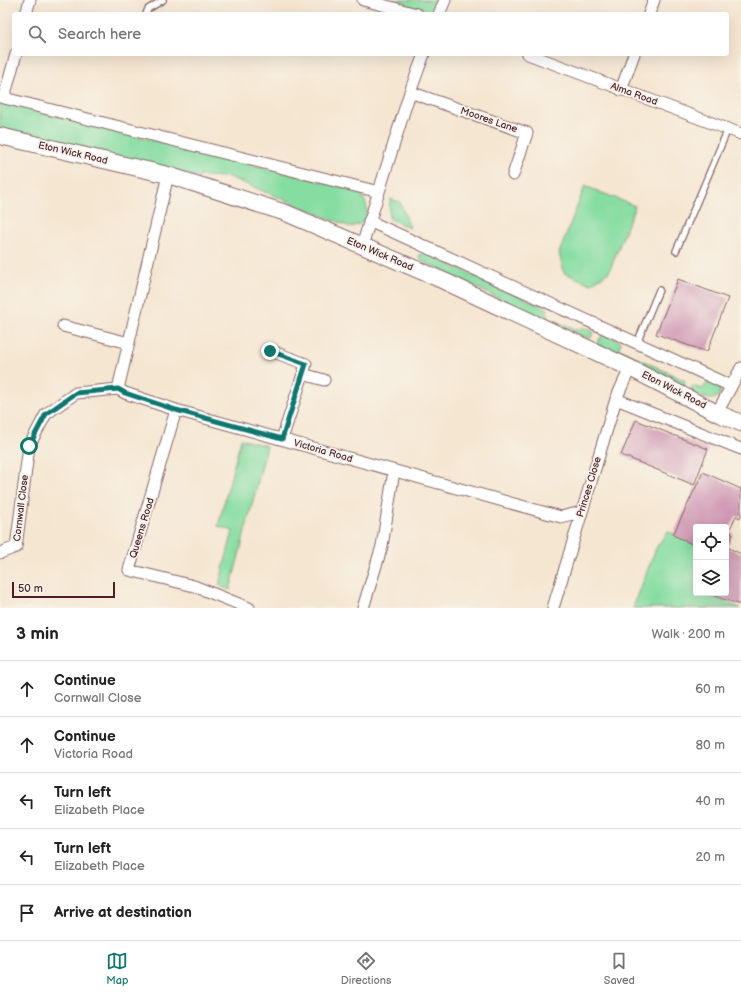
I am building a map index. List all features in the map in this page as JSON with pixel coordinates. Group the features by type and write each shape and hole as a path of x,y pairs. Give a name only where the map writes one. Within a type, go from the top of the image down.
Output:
{"main road":[{"name":"Eton Wick Road","path":"0,136 168,175 286,213 444,281 630,368 717,413 741,423"}],"street":[{"path":"27,12 30,0"},
{"path":"363,0 409,12"},
{"path":"440,12 444,0"},
{"path":"650,12 654,0"},
{"path":"15,56 2,98 379,192"},
{"path":"362,246 410,92 423,56"},
{"name":"Alma Road","path":"533,56 741,134"},
{"path":"621,90 633,56"},
{"name":"Moores Lane","path":"410,92 527,133 513,175"},
{"path":"118,389 168,175"},
{"path":"369,221 731,386"},
{"path":"63,326 129,343"},
{"path":"270,351 306,364 282,439"},
{"name":"Princes Close","path":"553,608 616,399 630,368"},
{"path":"717,413 741,368"},
{"path":"303,374 324,380"},
{"name":"Victoria Road","path":"118,389 125,393 176,410 561,517 581,512"},
{"name":"Cornwall Close","path":"0,554 16,547 29,446 46,414 76,393 118,389"},
{"path":"616,399 741,449"},
{"name":"Queens Road","path":"176,410 129,570 194,586 249,608"},
{"path":"363,608 382,546 394,471"}],"lane":[{"path":"147,12 148,9 164,0"},
{"path":"676,251 728,129"},
{"path":"637,343 659,290"}],"green space":[{"path":"380,0 441,0 435,9 428,12"},
{"path":"0,102 358,191 367,208 366,218 357,225 350,227 229,177 200,176 200,178 0,128"},
{"path":"585,186 635,206 609,272 591,284 564,273 559,253"},
{"path":"390,199 400,202 410,228 389,218"},
{"path":"427,254 548,309 547,318 581,331 583,327 594,332 590,339 524,311 420,260 419,255"},
{"path":"603,334 621,342 619,349 685,381 684,387 596,344"},
{"path":"710,380 720,385 720,395 717,398 710,399 691,392 692,386 702,389"},
{"path":"241,439 267,446 230,590 220,586 220,581 233,531 218,526"},
{"path":"668,531 693,544 693,596 711,596 740,608 633,608 656,548"}],"building":[{"path":"678,279 728,298 707,352 656,334"},
{"path":"636,420 708,449 694,485 621,455"},
{"path":"703,472 741,489 741,515 740,518 736,516 729,531 729,524 693,524 693,545 673,535"},
{"path":"729,531 733,534 729,543"},
{"path":"729,548 741,554 741,605 715,596 729,596"}],"route":[{"path":"29,446 46,414 76,393 118,389 125,393 176,410 282,439 306,364 270,351"}]}
